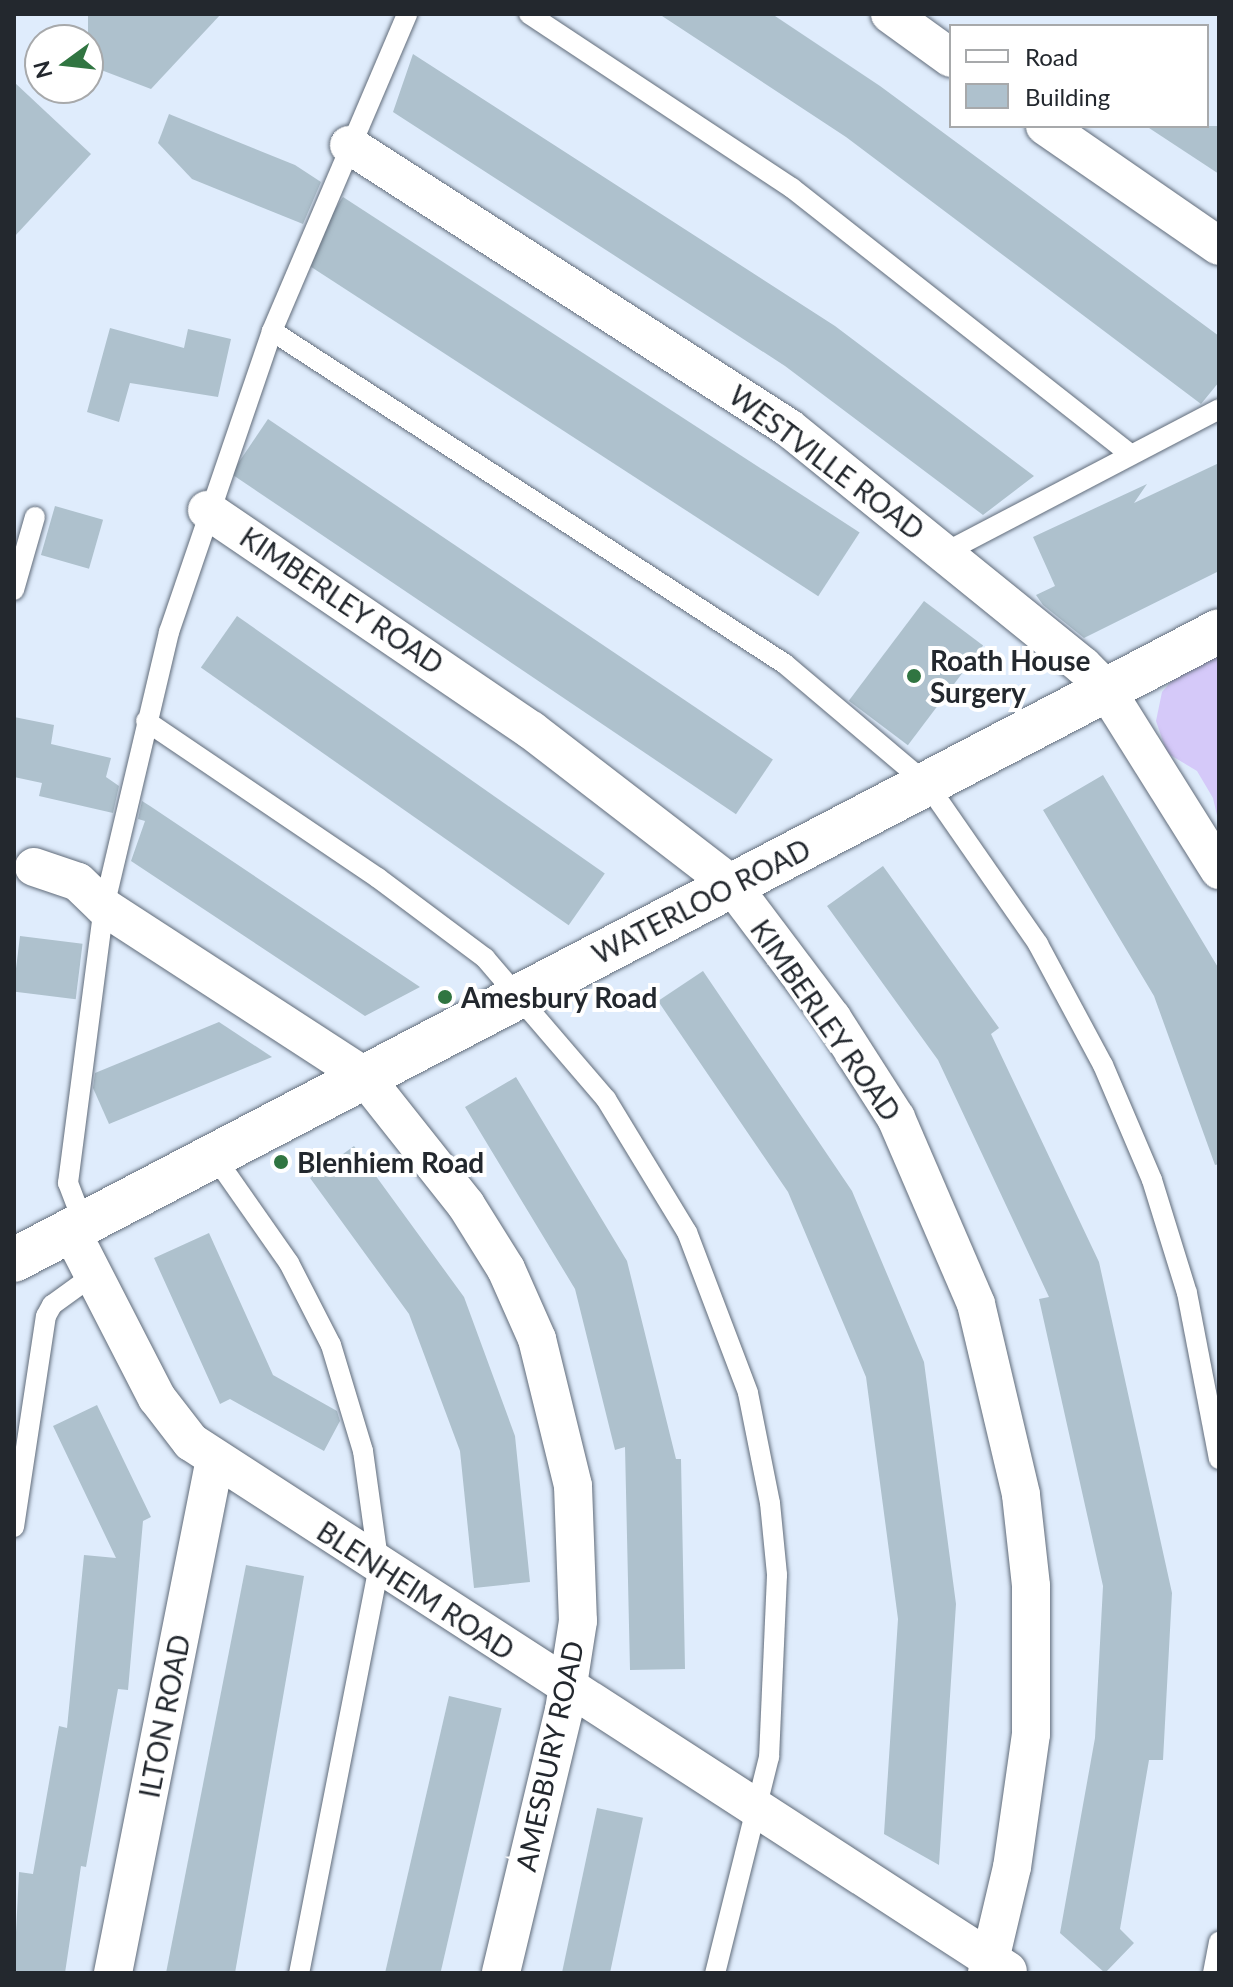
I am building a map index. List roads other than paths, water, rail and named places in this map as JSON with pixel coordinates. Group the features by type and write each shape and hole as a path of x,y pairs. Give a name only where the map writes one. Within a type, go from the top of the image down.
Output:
{"street":[{"path":"890,14 949,57"},
{"path":"1048,128 1219,246"},
{"name":"WESTVILLE ROAD","path":"349,145 711,375 842,468 946,552 1105,688 1219,870"},
{"name":"KIMBERLEY ROAD","path":"207,510 508,714 731,884 832,1018 896,1118 976,1304 997,1376 1021,1495 1033,1673 1024,1799 996,1969"},
{"name":"WATERLOO ROAD","path":"14,1260 212,1153 1219,631"},
{"name":"AMESBURY ROAD","path":"34,867 78,882 104,907 363,1075 466,1205 506,1269 537,1339 573,1486 579,1564 568,1688 501,1973"},
{"name":"BLENHEIM ROAD","path":"76,1226 92,1276 174,1424 215,1459 758,1810 996,1969"},
{"name":"ILTON ROAD","path":"113,1973 215,1459"}],"lane":[{"path":"76,1226 68,1183 104,907 146,721 207,510 272,331 407,14"},
{"path":"529,14 792,188 1130,454"},
{"path":"272,331 785,664 927,784 1038,944 1103,1065 1152,1180 1187,1293 1219,1459"},
{"path":"946,552 1219,409"},
{"path":"14,590 35,517"},
{"path":"146,721 378,878 485,958 582,1068 646,1159 687,1232 748,1393 770,1503 777,1575 769,1757 715,1973"},
{"path":"212,1153 289,1263 331,1345 363,1451 379,1566 299,1973"},
{"path":"14,1527 46,1316 52,1305 92,1276"},
{"path":"1213,1973 1219,1942"}],"place":[{"name":"Roath House Surgery","path":"914,676"},
{"name":"Amesbury Road","path":"445,997"},
{"name":"Blenhiem Road","path":"281,1162"}]}
